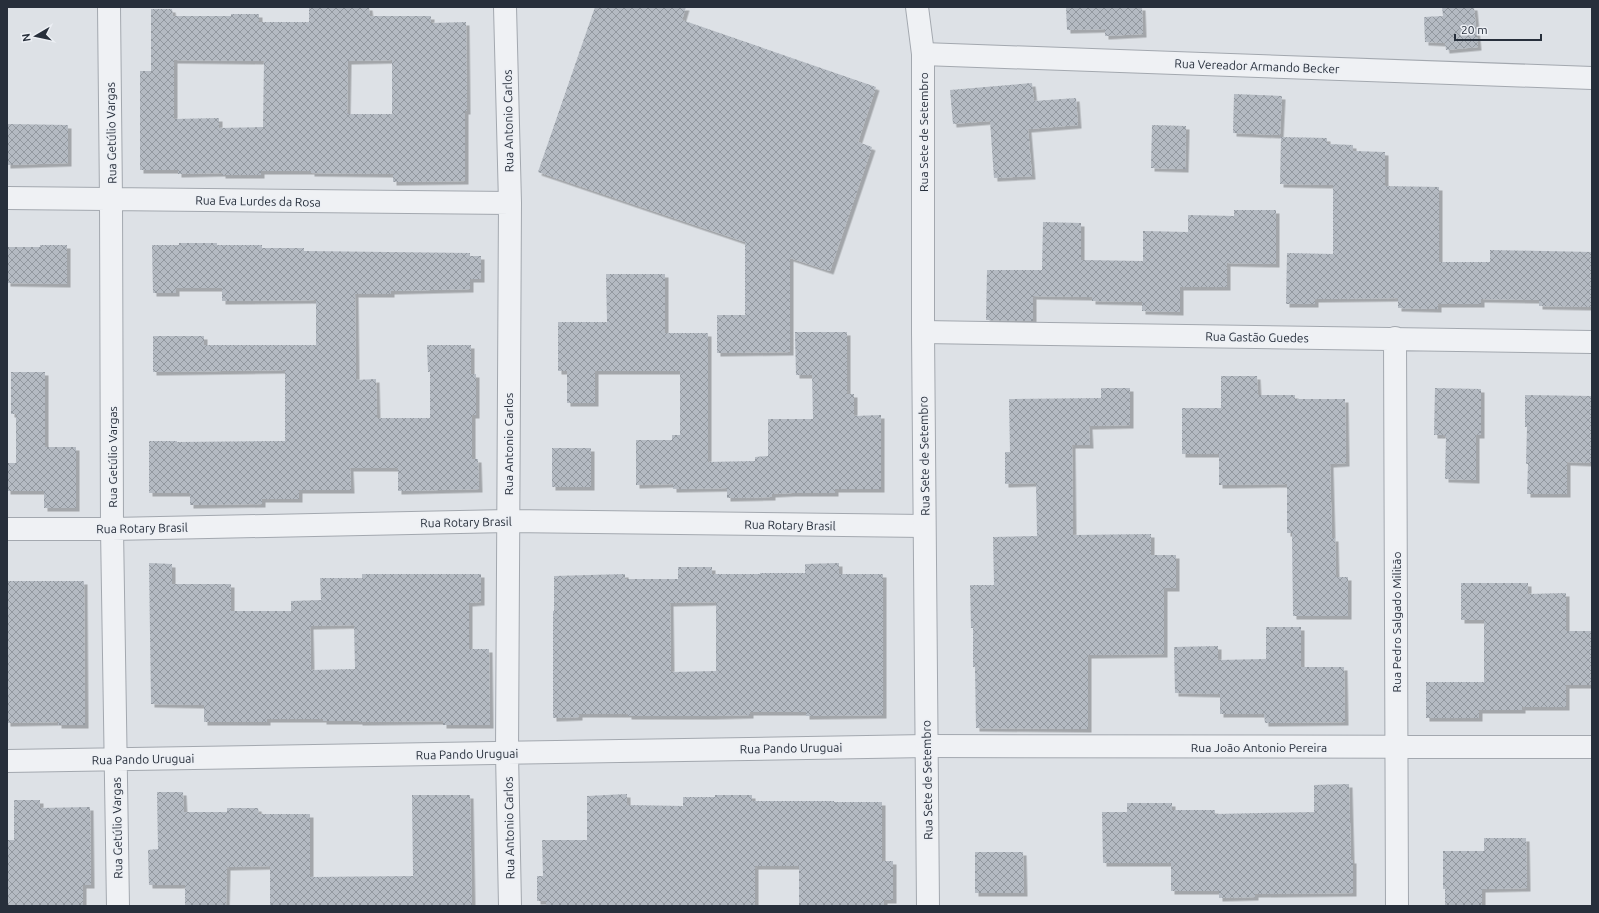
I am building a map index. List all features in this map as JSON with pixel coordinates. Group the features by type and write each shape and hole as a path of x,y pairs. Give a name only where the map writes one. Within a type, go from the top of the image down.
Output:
{"street":[{"name":"Rua Getúlio Vargas","path":"109,7 112,529 118,906"},
{"name":"Rua Antonio Carlos","path":"505,7 510,203 507,753 510,906"},
{"name":"Rua Sete de Setembro","path":"917,7 922,54 924,526 928,906"},
{"name":"Rua Vereador Armando Becker","path":"922,54 1592,78"},
{"name":"Rua Eva Lurdes da Rosa","path":"7,198 510,203"},
{"name":"Rua Gastão Guedes","path":"923,332 1592,342"},
{"name":"Rua Pedro Salgado Militão","path":"1395,338 1397,906"},
{"name":"Rua Rotary Brasil","path":"7,529 112,529 508,521 924,526"},
{"name":"Rua João Antonio Pereira","path":"927,746 1592,748"},
{"name":"Rua Pando Uruguai","path":"7,761 927,746"}],"building":[{"path":"309,7 369,7 370,16 431,16 431,23 466,22 467,111 465,111 465,181 393,182 393,174 311,173 311,171 261,171 261,175 222,175 222,173 178,174 178,170 140,170 140,71 151,71 151,9 172,9 173,16 231,16 231,14 259,14 259,22 309,22","holes":["174,60 264,61 263,127 219,128 219,118 174,119","392,60 392,114 347,114 348,61"]},
{"path":"595,7 686,7 682,20 876,87 858,142 872,147 830,271 790,258 790,352 717,353 717,315 745,315 745,242 538,172"},
{"path":"1066,7 1142,7 1143,34 1105,36 1105,29 1067,30"},
{"path":"1442,7 1474,7 1478,47 1446,50 1445,43 1425,42 1424,17 1443,16"},
{"path":"1032,83 1034,101 1076,98 1078,125 1028,129 1032,176 994,178 990,121 953,124 950,90"},
{"path":"1234,94 1282,96 1280,135 1233,133"},
{"path":"7,124 68,125 68,163 7,165"},
{"path":"1152,125 1186,126 1185,169 1151,168"},
{"path":"1281,137 1327,138 1327,144 1353,145 1353,151 1385,152 1385,186 1439,187 1439,262 1490,262 1490,250 1592,252 1592,307 1539,306 1539,300 1481,299 1481,304 1438,304 1438,309 1398,308 1398,298 1315,299 1315,304 1286,304 1287,253 1333,254 1333,185 1280,184"},
{"path":"1234,210 1276,210 1276,264 1227,263 1227,287 1180,287 1180,312 1142,311 1142,302 1092,301 1092,297 1033,296 1033,321 986,320 987,270 1042,270 1043,222 1081,223 1081,260 1143,261 1143,231 1188,232 1188,215 1234,216"},
{"path":"179,243 262,245 262,248 304,248 304,251 470,253 470,256 481,256 481,279 470,279 470,289 391,291 391,294 355,294 356,380 376,379 377,418 430,418 430,372 428,372 427,345 471,345 471,374 476,374 476,415 472,415 472,459 478,459 479,489 398,491 398,468 350,468 351,490 299,490 299,499 262,499 262,504 190,505 190,493 149,493 149,441 285,441 285,370 153,372 153,336 204,336 204,345 316,345 316,300 222,301 222,288 176,288 176,293 153,293 152,245 179,245"},
{"path":"40,245 67,245 67,284 7,283 7,247 40,247"},
{"path":"606,274 665,274 665,333 708,333 708,462 755,461 755,457 768,456 768,419 813,419 812,375 796,375 795,332 847,332 847,394 854,394 854,416 881,415 881,489 835,489 835,493 792,493 772,494 772,497 727,498 727,488 673,489 673,484 636,485 636,440 672,440 672,435 680,435 680,371 595,371 595,403 567,403 567,371 558,371 558,322 607,322"},
{"path":"11,372 45,372 45,447 76,447 76,508 44,508 44,491 7,491 7,463 16,463 16,414 11,414"},
{"path":"1221,376 1257,376 1258,395 1295,395 1295,399 1345,399 1346,463 1330,464 1332,538 1335,538 1336,577 1348,577 1348,616 1293,616 1292,533 1287,533 1287,484 1219,485 1219,454 1182,454 1182,408 1221,408"},
{"path":"1101,388 1130,388 1130,425 1089,426 1090,445 1072,445 1073,535 1151,534 1151,555 1176,555 1176,588 1164,588 1164,654 1088,655 1088,729 976,728 975,667 973,667 973,628 971,628 970,585 994,585 993,537 1037,536 1036,483 1005,484 1005,452 1010,452 1009,399 1101,398"},
{"path":"1435,388 1481,389 1481,435 1476,435 1476,480 1445,479 1446,435 1434,435"},
{"path":"1525,395 1592,396 1592,463 1567,462 1567,494 1527,494 1528,464 1526,464 1527,427 1525,427"},
{"path":"552,448 591,448 591,487 552,487"},
{"path":"149,563 172,564 172,584 231,584 231,611 291,611 291,601 321,600 320,578 362,578 362,574 481,574 481,602 469,603 469,649 489,649 490,725 443,725 443,721 359,722 323,721 323,719 267,719 267,722 204,722 204,705 151,704","holes":["354,625 355,669 311,670 310,626"]},
{"path":"839,563 839,574 883,574 883,715 806,716 806,712 750,712 750,715 710,716 628,716 628,714 579,714 579,717 553,718 554,576 625,574 625,579 678,579 678,567 712,567 712,574 805,573 805,564","holes":["716,602 716,671 671,672 670,603"]},
{"path":"7,581 84,581 85,725 58,725 58,722 7,723"},
{"path":"1461,583 1528,583 1528,594 1566,593 1566,631 1592,631 1592,685 1566,685 1566,707 1522,707 1522,710 1479,710 1479,718 1426,718 1426,682 1484,682 1484,620 1461,620"},
{"path":"1266,627 1301,627 1301,667 1344,667 1345,722 1265,723 1264,714 1220,714 1220,694 1175,693 1174,647 1218,646 1218,660 1266,659"},
{"path":"1349,784 1351,860 1353,860 1353,893 1255,894 1255,897 1219,898 1219,891 1171,891 1171,863 1103,863 1102,812 1127,812 1127,803 1172,803 1172,810 1215,810 1215,814 1314,812 1314,785"},
{"path":"157,792 183,792 184,812 227,812 227,808 258,808 259,814 310,814 310,877 413,876 412,795 470,795 472,906 270,906 270,866 227,867 226,906 185,906 185,885 149,885 148,850 158,849"},
{"path":"627,794 627,805 683,806 683,797 715,797 715,795 752,795 752,801 882,802 882,861 893,861 893,900 884,900 884,906 799,906 799,866 755,866 755,906 546,906 546,901 537,901 537,876 543,876 542,840 587,840 587,796"},
{"path":"14,800 40,800 40,808 90,807 91,885 83,885 83,906 7,906 7,840 14,840"},
{"path":"1484,838 1526,838 1527,888 1482,889 1482,906 1445,906 1445,889 1443,889 1443,851 1484,851"},
{"path":"975,852 1023,852 1024,893 975,893"}]}
